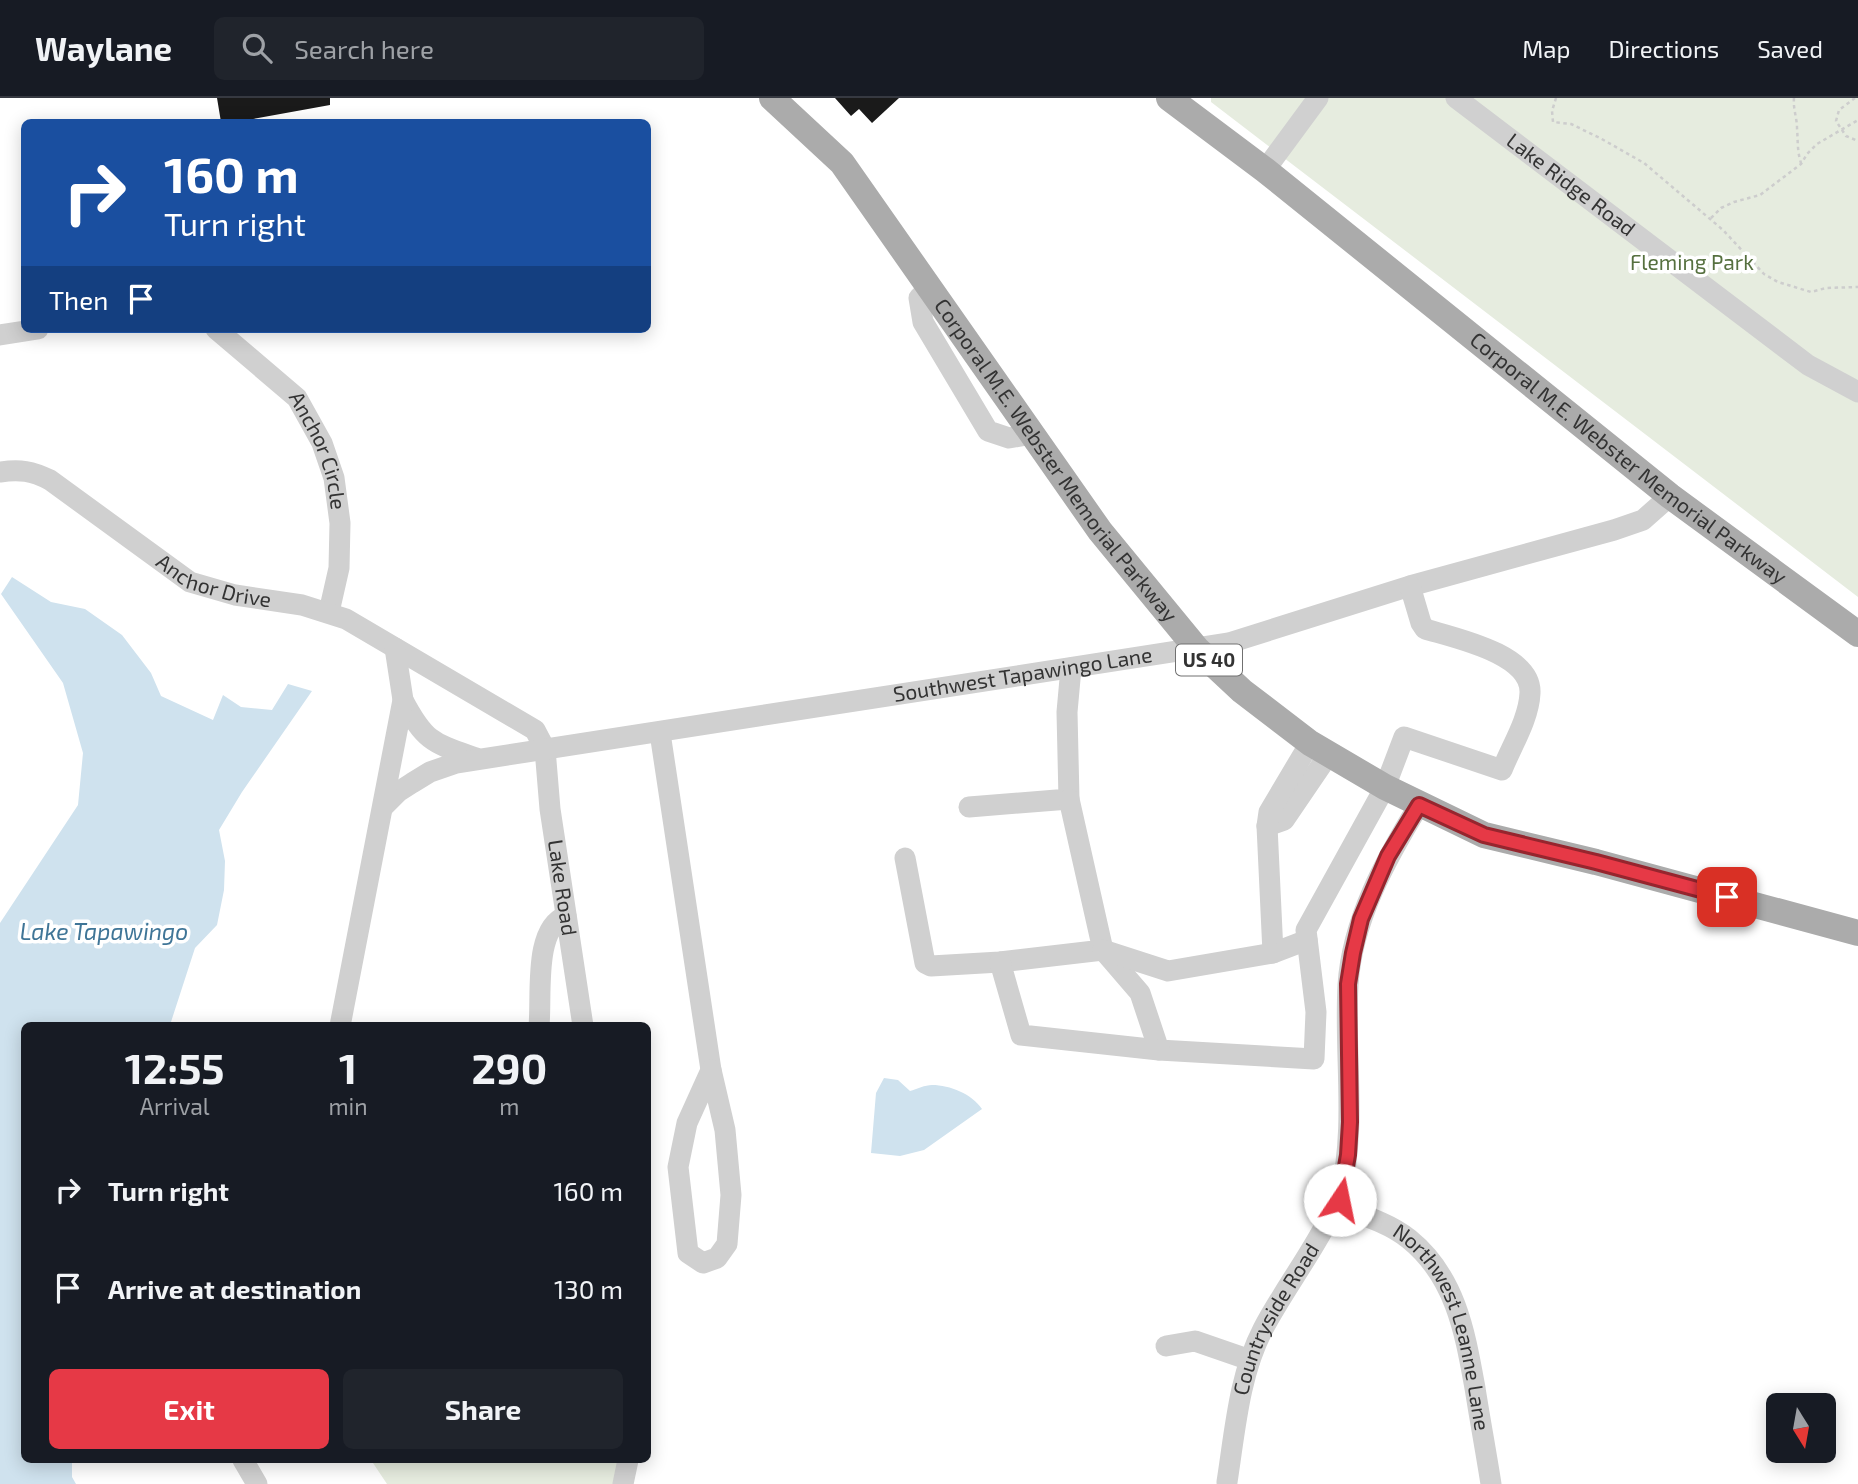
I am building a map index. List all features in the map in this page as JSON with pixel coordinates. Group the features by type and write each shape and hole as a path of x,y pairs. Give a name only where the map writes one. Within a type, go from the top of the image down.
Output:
{"main road":[{"name":"Corporal M.E. Webster Memorial Parkway","path":"772,98 842,163 1100,531 1197,649 1242,691 1320,748 1385,787 1484,835 1596,862 1858,933"},
{"name":"Corporal M.E. Webster Memorial Parkway","path":"1169,98 1265,170 1670,496 1858,634"}],"street":[{"path":"1265,170 1318,98"},
{"name":"Lake Ridge Road","path":"1456,98 1808,365 1858,392"},
{"path":"0,335 21,332"},
{"name":"Anchor Circle","path":"221,333 297,398 322,443 334,478 340,523 339,568 329,612"},
{"name":"Anchor Drive","path":"0,472 34,471 50,480 190,582 235,595 302,605 346,619 535,730 545,749"},
{"name":"Southwest Tapawingo Lane","path":"478,759 1230,643 1410,586 1614,530 1643,520 1670,496"},
{"path":"1000,962 1021,1035 1159,1050 1314,1059 1316,1012 1306,930 1385,787 1404,737 1502,770 1528,706 1530,690 1526,674 1514,662 1465,641 1425,629 1410,586"},
{"path":"395,648 404,700 418,728 432,742 478,759"},
{"path":"1071,668 1067,712 1069,799 1103,950 1140,993 1159,1050"},
{"path":"341,1022 404,700"},
{"path":"660,733 711,1070 725,1130 731,1195 727,1244 717,1258 703,1263 688,1253 678,1167 687,1123 711,1070"},
{"path":"1273,953 1267,826 1269,812 1320,748"},
{"name":"Lake Road","path":"545,749 550,810 582,1022"},
{"path":"383,807 398,792 430,772 478,759"},
{"path":"969,807 1069,799"},
{"name":"Countryside Road","path":"1227,1482 1237,1417 1250,1360 1263,1329 1340,1200 1350,1133 1348,984 1353,953 1361,919 1388,856 1419,805"},
{"path":"905,858 925,963 931,966 1000,962 1103,950 1168,971 1273,953 1307,940"},
{"path":"539,1022 544,947 552,924 566,916"},
{"name":"Northwest Leanne Lane","path":"1336,1206 1386,1224 1410,1240 1439,1271 1455,1301 1465,1334 1491,1484"},
{"path":"1166,1346 1195,1341 1250,1360"},
{"path":"245,1463 257,1484"},
{"path":"623,1484 627,1463"}],"path":[{"path":"1556,98 1552,111 1553,122 1571,124 1644,163 1710,218 1764,275 1811,292 1858,287"},
{"path":"1794,98 1793,108 1798,125 1797,153 1801,164"},
{"path":"1855,98 1839,110 1836,121 1846,136 1858,141"},
{"path":"1710,218 1721,208 1734,202 1760,195 1801,164 1817,144 1844,131 1858,120"}],"green space":[{"name":"Fleming Park","path":"1211,98 1858,98 1858,597 1211,102"},
{"path":"373,1463 622,1463 619,1484 387,1484"}],"water":[{"name":"Lake Tapawingo","path":"12,577 51,602 85,609 122,635 151,673 161,696 213,720 223,695 241,707 272,710 288,684 312,691 219,830 225,861 224,890 217,925 195,948 171,1022 21,1022 21,1463 72,1463 72,1477 76,1484 0,1484 0,923 78,805 83,753 63,683 1,594"},
{"path":"884,1078 898,1080 910,1091 932,1085 953,1089 973,1099 982,1109 924,1150 900,1156 871,1153 876,1093"}],"building":[{"path":"217,98 330,98 330,105 253,119 220,119"},
{"path":"835,98 899,98 872,123 859,109 851,116"}],"route":[{"path":"1340,1200 1348,1155 1350,1122 1348,984 1353,953 1361,919 1388,856 1419,805 1484,835 1727,897"}]}
